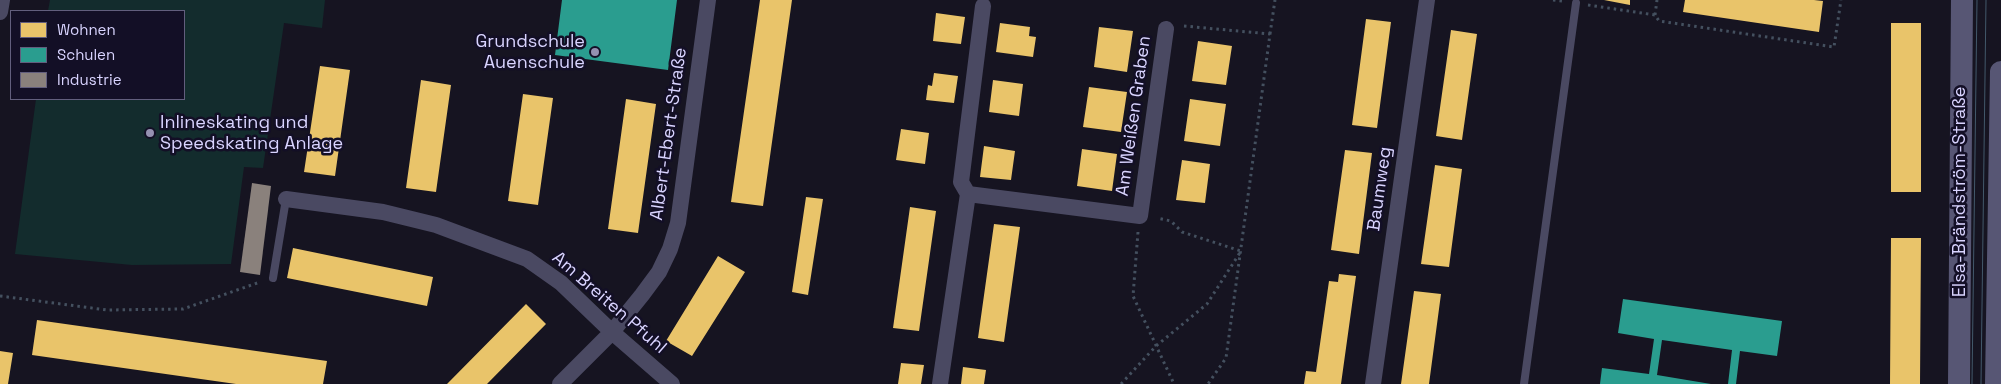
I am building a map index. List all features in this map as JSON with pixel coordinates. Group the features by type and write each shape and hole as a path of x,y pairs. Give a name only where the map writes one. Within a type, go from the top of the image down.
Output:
{"street":[{"path":"0,12 2,0"},
{"name":"Albert-Ebert-Straße","path":"560,384 612,332 659,272 678,223 708,0"},
{"name":"Baumweg","path":"1373,384 1427,0"},
{"name":"Elsa-Brändström-Straße","path":"1959,384 1962,0"},
{"path":"940,384 968,194 961,182 983,6"},
{"name":"Am Weißen Graben","path":"968,194 1140,216 1166,29"},
{"name":"Elsa-Brändström-Straße","path":"1996,384 2001,72"},
{"name":"Am Breiten Pfuhl","path":"286,199 383,212 436,225 486,242 527,259 561,283 612,332 672,384"}],"lane":[{"path":"1524,384 1576,3"},
{"path":"273,278 286,199"}],"path":[{"path":"1208,384 1226,358 1275,0"},
{"path":"1554,0 1655,15"},
{"path":"1657,0 1655,15 1659,21 1834,47 1841,0"},
{"path":"1166,29 1183,26 1270,34"},
{"path":"1174,384 1133,296 1140,216 1171,221 1182,232 1241,251"},
{"path":"1121,384 1156,346 1207,304 1241,251"},
{"path":"0,296 107,310 182,309 273,278"}],"green space":[{"name":"Inlineskating und Speedskating Anlage","path":"50,0 325,0 322,28 284,23 263,168 244,167 231,264 132,265 15,254 36,100 185,100 185,10 48,10"}],"building: Wohnen":[{"path":"760,0 792,0 763,206 731,202"},
{"path":"1604,0 1630,0 1630,5"},
{"path":"1685,0 1823,1 1819,32 1683,12"},
{"path":"936,13 965,17 961,44 933,41"},
{"path":"1366,19 1391,22 1377,128 1352,125"},
{"path":"1000,23 1030,27 1029,36 1036,37 1033,57 996,52"},
{"path":"1891,23 1921,23 1921,192 1891,192"},
{"path":"1099,27 1133,31 1127,72 1094,67"},
{"path":"1451,30 1477,34 1462,140 1436,136"},
{"path":"1198,41 1232,46 1226,85 1192,81"},
{"path":"320,66 350,70 335,176 304,172"},
{"path":"934,73 958,76 954,103 926,100 928,85 932,86"},
{"path":"421,80 451,85 436,192 406,188"},
{"path":"993,80 1023,84 1019,116 989,112"},
{"path":"1089,87 1127,92 1121,132 1083,127"},
{"path":"523,94 553,98 538,205 508,201"},
{"path":"626,99 656,104 638,233 608,229"},
{"path":"1190,99 1226,104 1220,146 1184,141"},
{"path":"901,129 929,133 925,164 896,160"},
{"path":"984,146 1015,151 1011,180 980,177"},
{"path":"1082,149 1117,154 1112,191 1077,186"},
{"path":"1345,150 1372,153 1359,254 1331,250"},
{"path":"1182,160 1210,164 1205,203 1176,200"},
{"path":"1435,165 1462,169 1449,267 1421,264"},
{"path":"806,197 823,199 808,295 792,292"},
{"path":"910,207 936,211 919,331 893,328"},
{"path":"994,224 1020,227 1004,342 978,338"},
{"path":"1891,238 1921,238 1920,384 1890,384"},
{"path":"293,248 433,277 427,306 287,278"},
{"path":"718,256 745,272 692,356 666,341"},
{"path":"1339,274 1356,276 1341,384 1304,384 1306,371 1316,372 1329,281 1338,282"},
{"path":"1414,291 1441,294 1429,384 1401,384"},
{"path":"526,304 546,324 487,384 447,384"},
{"path":"37,320 327,361 323,384 236,384 32,355"},
{"path":"0,351 13,353 8,384 0,384"},
{"path":"901,363 924,365 921,384 898,384"},
{"path":"963,367 986,370 984,384 961,384"}],"building: Schulen":[{"path":"562,0 677,0 668,70 555,55"},
{"path":"1623,299 1782,321 1777,356 1740,351 1736,384 1728,384 1732,350 1662,340 1657,375 1711,384 1600,384 1602,368 1649,374 1654,339 1618,333"}],"building: Industrie":[{"path":"252,183 271,186 260,275 240,272"}],"tram line":[{"path":"1972,384 1977,0"},
{"path":"1981,384 1986,0"}],"place":[{"name":"Grundschule Auenschule","path":"595,52"},
{"name":"Inlineskating und Speedskating Anlage","path":"150,133"}]}
